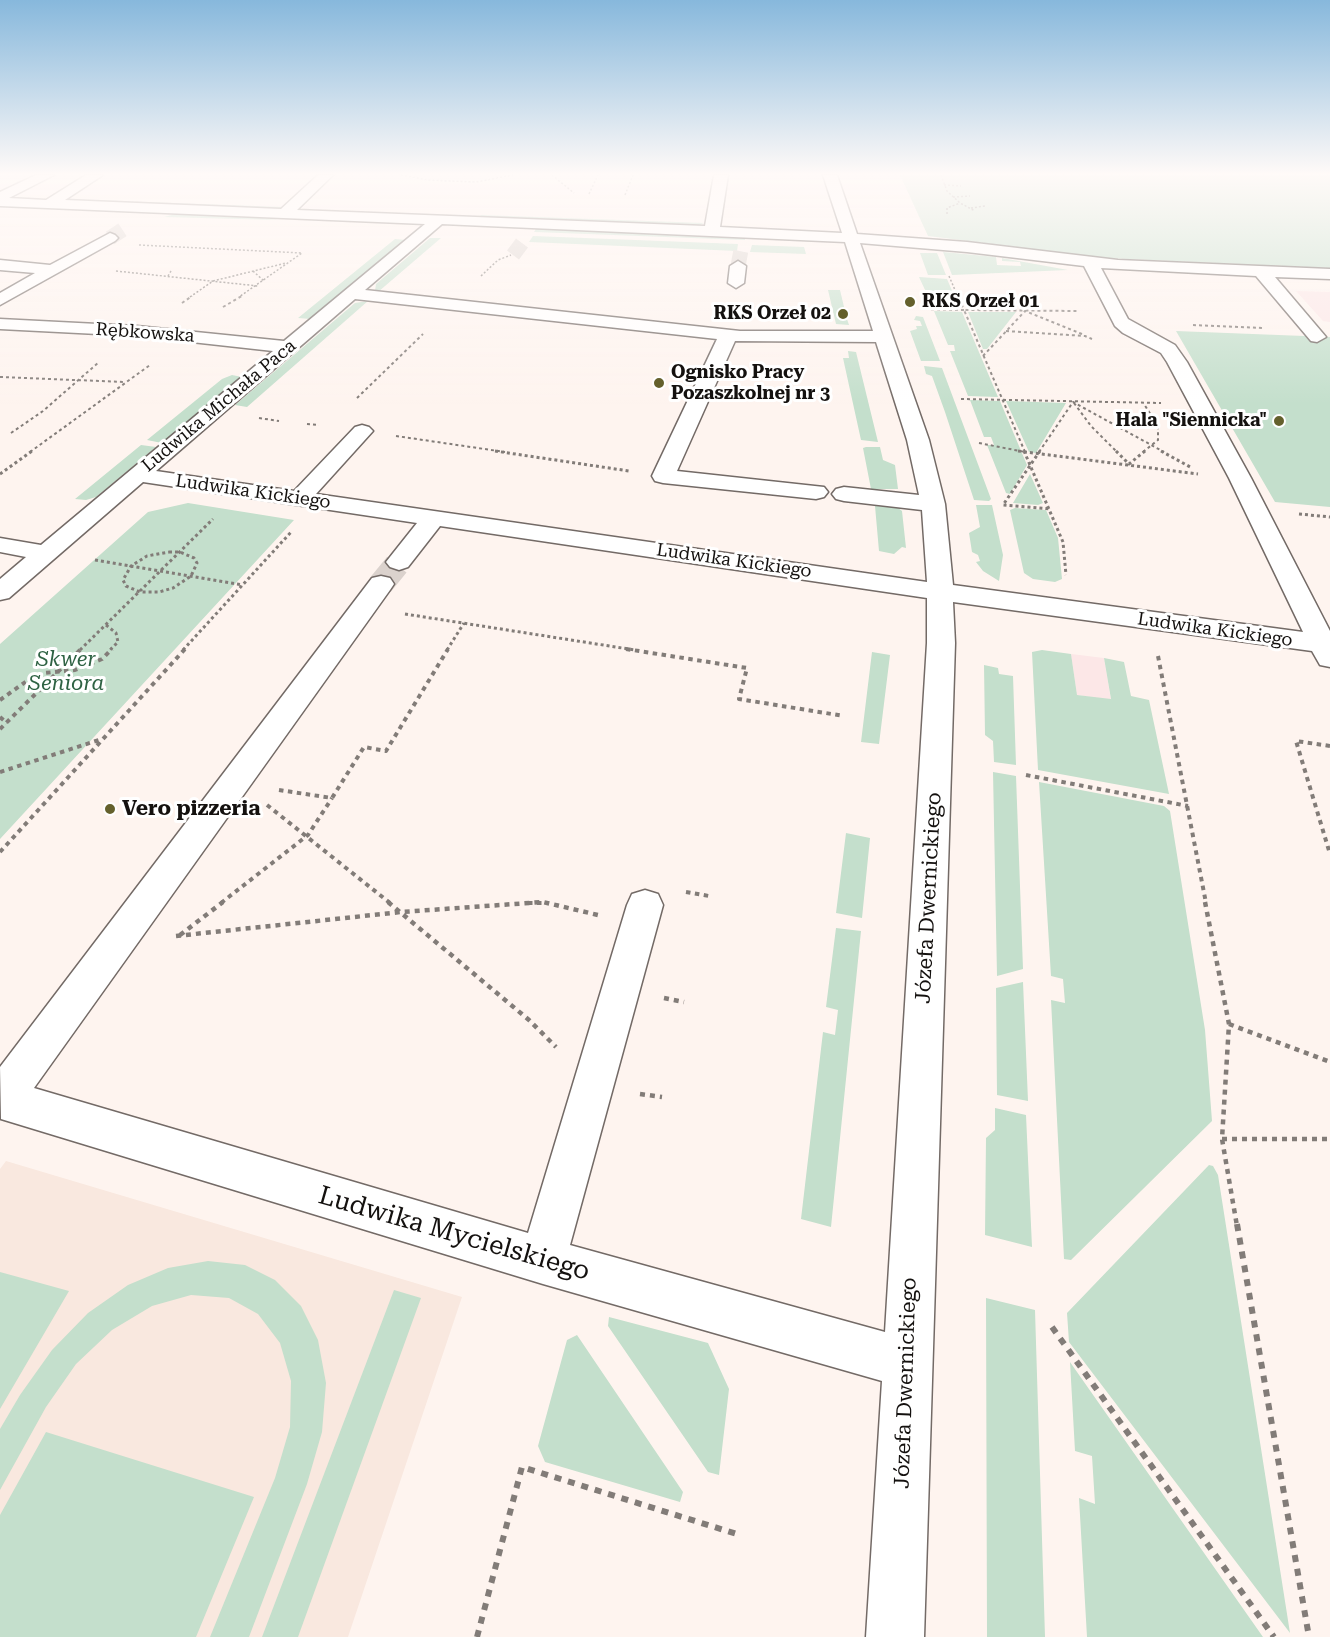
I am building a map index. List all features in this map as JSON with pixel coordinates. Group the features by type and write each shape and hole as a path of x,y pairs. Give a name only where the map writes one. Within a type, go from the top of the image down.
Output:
{"street":[{"path":"0,300 85,251"},
{"name":"Ludwika Michała Paca","path":"0,592 402,251"},
{"name":"Józefa Dwernickiego","path":"854,251 918,440 933,504 940,590 940,675 895,1637"},
{"path":"1003,251 1090,262 1330,274"},
{"path":"736,283 740,253"},
{"path":"1090,262 1118,317 1129,329 1168,349 1240,478 1327,649"},
{"path":"0,265 57,268"},
{"path":"1261,271 1313,332"},
{"path":"352,294 728,335 882,336"},
{"path":"0,314 58,322 73,328"},
{"name":"Rębkowska","path":"0,324 172,334 289,347"},
{"path":"728,335 663,476 816,492"},
{"path":"299,499 362,431"},
{"name":"Ludwika Kickiego","path":"138,475 940,590 1327,649"},
{"path":"844,494 933,504"},
{"path":"1,1099 234,782 433,519"},
{"path":"0,545 46,553"},
{"path":"543,1261 642,915"},
{"name":"Ludwika Mycielskiego","path":"1,1099 543,1261 908,1363"}],"path":[{"path":"179,306 213,281 289,262"},
{"path":"945,267 1063,542 1067,581"},
{"path":"57,268 168,276 258,286"},
{"path":"168,276 171,271"},
{"path":"253,272 264,281"},
{"path":"452,305 328,427 663,476"},
{"path":"925,309 1025,311 1313,332"},
{"path":"1025,311 1085,336"},
{"path":"983,356 1025,311"},
{"path":"0,377 126,382"},
{"path":"11,433 43,411 77,380"},
{"path":"961,399 1200,404"},
{"path":"1073,402 1153,444 1203,474 1134,467 1091,426 1073,402"},
{"path":"1050,509 1003,505 1073,402"},
{"path":"979,443 1038,455 1129,464 1158,440 1158,426 1144,403"},
{"path":"0,729 219,514"},
{"path":"0,852 297,526"},
{"path":"180,552 194,558 196,563 191,576 173,588 159,592 140,592 126,586 123,580 131,566 157,553 180,552"},
{"path":"85,558 243,585"},
{"path":"382,584 464,623 747,668 739,699 844,716"},
{"path":"180,935 308,835 364,747 386,751 464,623"},
{"path":"0,700 17,685 31,678 89,665 102,659 118,642 116,633 106,625"},
{"path":"1158,654 1229,1024 1222,1139 1309,1637"},
{"path":"0,717 7,723"},
{"path":"0,772 104,739"},
{"path":"1330,746 1296,741 1330,854"},
{"path":"1026,775 1188,806"},
{"path":"234,782 332,798"},
{"path":"234,782 308,835 529,1020 576,1067 595,1080"},
{"path":"115,943 401,912 543,902 642,915"},
{"path":"1229,1024 1330,1062"},
{"path":"1222,1139 1330,1139"},
{"path":"1053,1327 1274,1637"},
{"path":"477,1637 522,1467 740,1535"}],"shaded area":[{"path":"1296,291 1330,292 1330,322 1323,321"},
{"path":"1071,654 1104,658 1111,700 1077,695"},
{"path":"6,1161 462,1297 348,1637 0,1637 0,1169"}],"green space":[{"path":"380,251 392,251 310,319 298,318"},
{"path":"414,251 425,251 378,292 375,291 376,284"},
{"path":"805,251 806,254 750,252"},
{"path":"1052,251 1330,251 1330,268 1105,258"},
{"path":"943,252 996,257 997,265 1021,266 1020,262 1002,261 1002,258 1068,270 952,275"},
{"path":"920,253 937,253 946,275 928,275"},
{"path":"919,277 947,279 959,307 933,307"},
{"path":"828,290 840,290 845,311 838,311 840,319 847,319 849,325 836,324"},
{"path":"368,301 247,407 235,405 355,303"},
{"path":"934,311 962,312 998,397 968,396 950,351 955,351 954,345 948,345"},
{"path":"968,312 1016,312 987,349 983,349"},
{"path":"916,316 923,317 940,361 921,361 910,331 917,329 916,326 922,326 920,321 914,320"},
{"name":"Hala \"Siennicka\"","path":"1176,331 1330,337 1330,507 1275,502"},
{"path":"848,351 856,352 878,442 861,440 843,358 849,358"},
{"path":"924,366 942,368 991,499 989,501 974,500 932,376 926,374"},
{"path":"232,375 242,377 162,443 147,440 222,379"},
{"path":"970,400 1000,401 1027,465 1010,494 1006,493 987,445 994,445 991,437 984,437"},
{"path":"1006,401 1066,403 1036,453 1029,452"},
{"path":"141,445 156,447 96,497 86,500 75,499"},
{"path":"880,447 883,460 895,465 898,489 871,489 863,448"},
{"path":"1030,474 1043,503 1038,505 1013,503"},
{"name":"Skwer Seniora","path":"188,503 294,520 0,839 0,644 148,512"},
{"path":"976,505 992,505 1003,555 999,581 983,571 976,562 980,561 978,555 972,552 969,533 980,527"},
{"path":"875,506 897,507 902,511 906,548 902,547 894,554 879,551"},
{"path":"1015,508 1046,510 1058,538 1062,579 1055,582 1033,579 1024,573 1010,510"},
{"path":"1042,650 1071,654 1077,695 1111,699 1104,658 1124,662 1131,696 1149,700 1169,794 1038,770 1032,652"},
{"path":"872,652 890,655 879,744 861,742"},
{"path":"984,665 998,668 999,674 1013,676 1016,765 994,762 993,741 985,735"},
{"path":"993,772 1016,776 1023,969 997,976"},
{"path":"1039,782 1164,806 1170,811 1205,1030 1212,1121 1071,1260 1064,1259 1051,1000 1065,1003 1063,979 1051,976"},
{"path":"846,833 870,838 862,918 836,913"},
{"path":"836,928 861,931 831,1227 801,1219 823,1032 835,1035 838,1010 826,1007"},
{"path":"1023,982 1028,1101 997,1095 996,988"},
{"path":"995,1108 1026,1115 1032,1247 985,1235 986,1138 995,1130"},
{"path":"1209,1165 1213,1166 1218,1175 1290,1633 1069,1342 1067,1313"},
{"path":"208,1261 245,1265 275,1280 301,1306 318,1340 326,1383 322,1432 307,1484 249,1637 210,1637 275,1478 290,1427 291,1381 280,1343 258,1314 229,1298 191,1295 152,1306 112,1330 76,1364 46,1407 0,1490 0,1429 20,1395 52,1350 88,1313 128,1285 168,1268"},
{"path":"0,1272 69,1291 0,1409"},
{"path":"394,1290 421,1298 298,1637 262,1637"},
{"path":"986,1298 1035,1310 1045,1637 987,1637"},
{"path":"609,1317 708,1343 729,1389 719,1475 708,1472 608,1326"},
{"path":"577,1335 683,1492 680,1502 545,1462 538,1446 567,1340"},
{"path":"1070,1362 1263,1637 1087,1637 1079,1498 1095,1504 1092,1456 1075,1451"},
{"path":"46,1432 254,1497 196,1637 0,1637 0,1515"}],"tunnel":[{"path":"513,255 516,251"},
{"path":"738,266 741,251"},
{"path":"381,584 399,562"}],"place":[{"name":"RKS Orzeł 01","path":"910,302"},
{"name":"RKS Orzeł 02","path":"843,314"},
{"name":"Ognisko Pracy Pozaszkolnej nr 3","path":"659,383"},
{"name":"Hala \"Siennicka\"","path":"1279,421"},
{"name":"Vero pizzeria","path":"110,809"}]}
